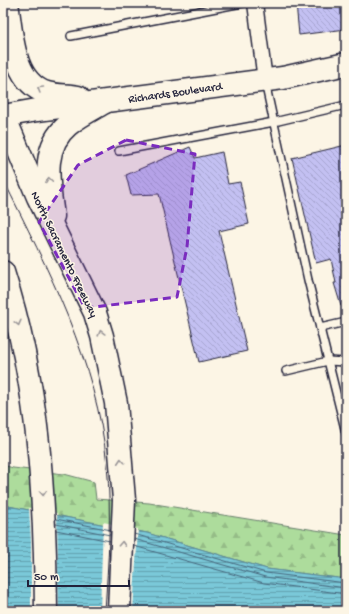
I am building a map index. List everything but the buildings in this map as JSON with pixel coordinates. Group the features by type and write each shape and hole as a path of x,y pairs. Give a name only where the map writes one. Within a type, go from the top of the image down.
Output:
{"main road":[{"path":"7,3 19,66 30,82 48,93 63,94 105,102"},
{"name":"Richards Boulevard","path":"3,114 105,102 265,80 303,74 346,64"},
{"path":"56,233 47,172 49,155 59,134 68,125 105,102"},
{"name":"North Sacramento Freeway","path":"3,114 29,178 95,313 102,336 116,403 124,500 119,611"},
{"path":"3,272 24,349 40,454 46,611"}],"street":[{"path":"255,3 265,80"}],"lane":[{"path":"71,36 242,3"},
{"path":"265,80 320,328 346,433"},
{"path":"118,151 274,122 346,105"},
{"path":"320,328 346,322"},
{"path":"286,371 328,361 346,362"},
{"path":"338,400 346,402"}],"highlighted area":[{"path":"126,140 195,154 187,247 177,297 85,308 39,222 78,165"}],"green space":[{"path":"3,465 13,468 64,474 94,482 96,499 149,503 346,535 346,579 267,569 147,533 3,505"}],"water":[{"path":"3,505 147,533 267,569 346,579 346,611 3,611"}],"pier":[{"path":"29,508 57,513 59,611 31,611 31,542"},
{"path":"103,522 138,529 133,611 100,611"}],"tram line":[{"path":"3,179 53,282 82,353 102,427 107,465 109,502 109,538 105,611"}]}
